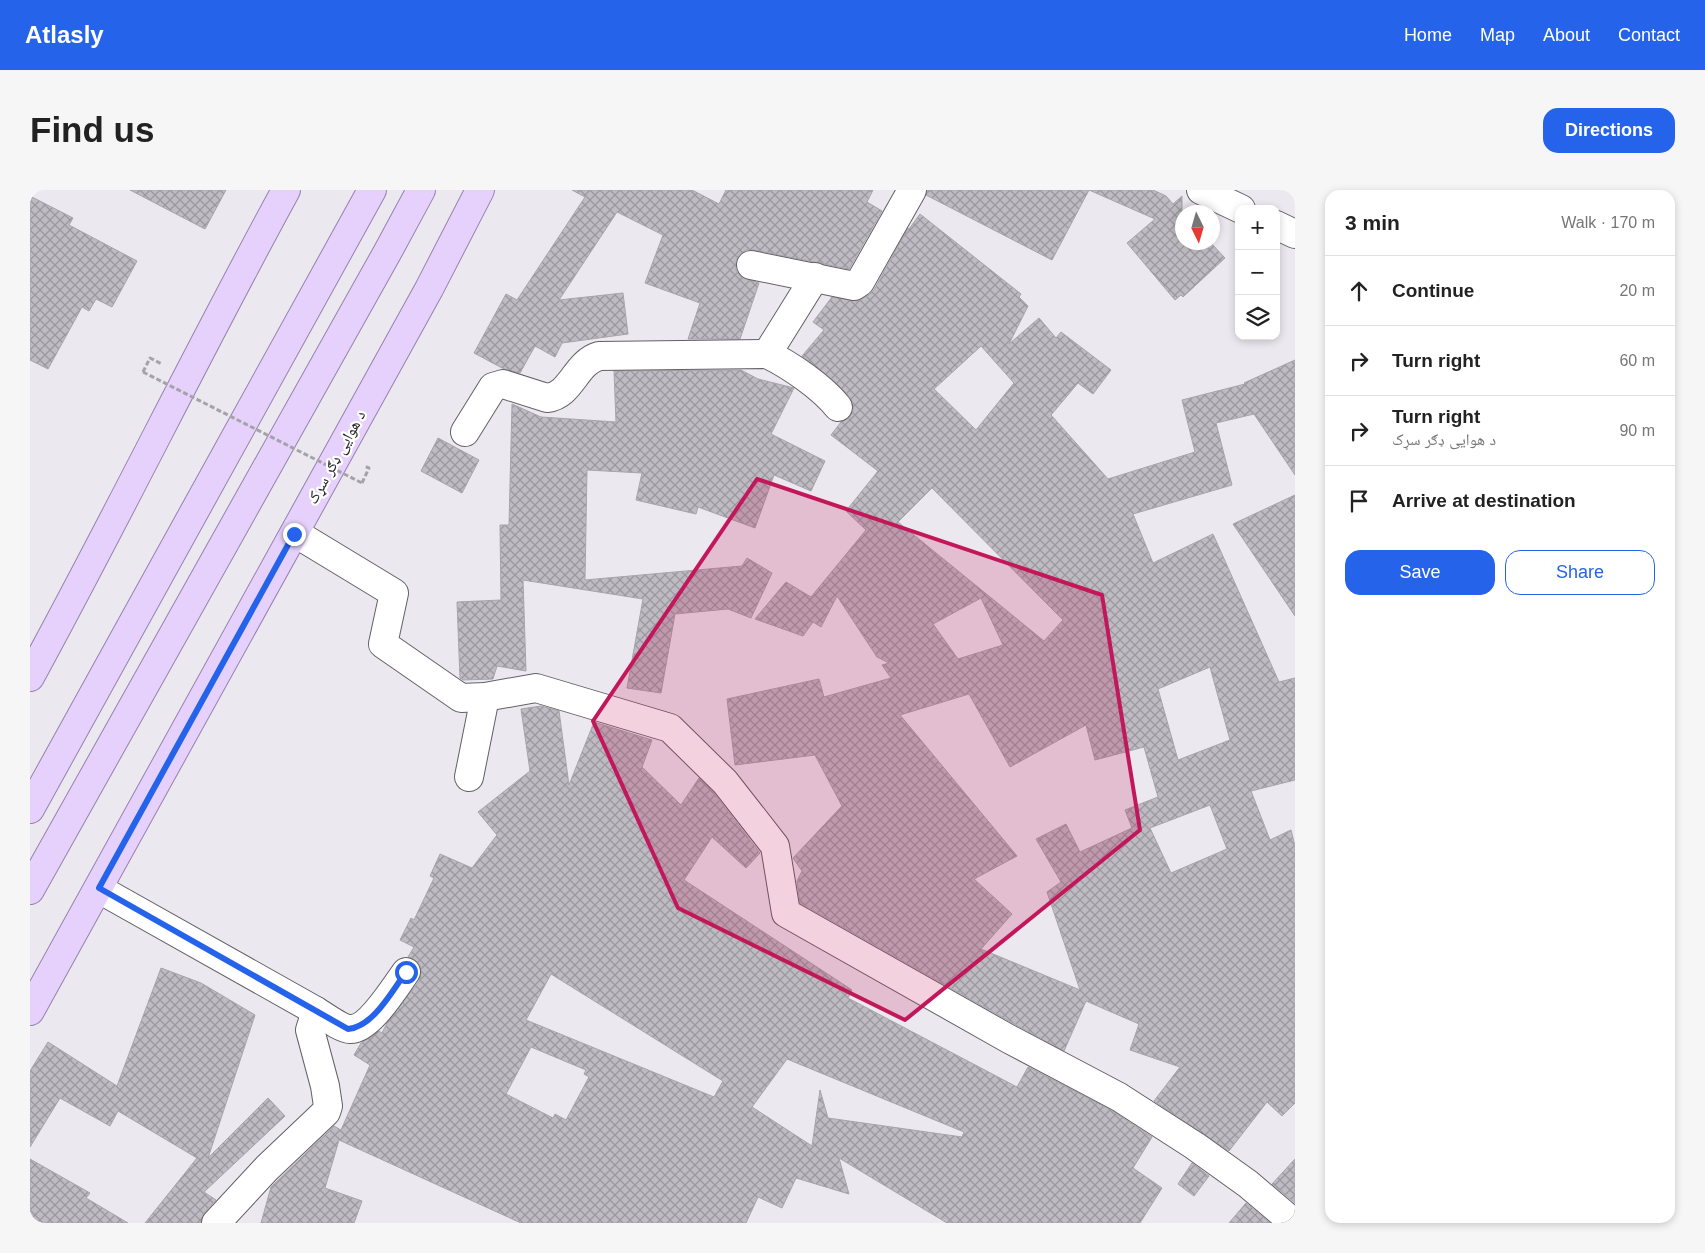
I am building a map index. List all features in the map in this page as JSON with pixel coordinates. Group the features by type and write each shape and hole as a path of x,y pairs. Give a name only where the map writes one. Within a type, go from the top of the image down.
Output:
{"main road":[{"path":"30,677 75,595 237,280 286,190"},
{"path":"30,809 372,190"},
{"path":"30,890 382,262 420,190"},
{"name":"د هوایی ډګر سړک","path":"30,1011 429,289 480,190"}],"street":[{"path":"751,265 854,286 860,282 912,190"},
{"path":"1201,190 1235,206"},
{"path":"1280,227 1295,234"},
{"path":"767,354 815,278"},
{"path":"465,432 493,387 504,384 547,398 553,397 561,394 586,363 599,356 767,354 781,361 829,396 838,407"},
{"path":"294,534 394,593 383,644 461,698 485,697 536,688 670,728 725,782 775,846 786,913 1009,1039 1119,1097 1195,1146 1248,1184 1294,1223"},
{"path":"468,777 485,697"},
{"path":"99,888 348,1029 358,1028 370,1020 406,972"},
{"path":"216,1223 267,1168 326,1112 328,1106 325,1086 310,1030 316,1011"}],"path":[{"path":"143,372 362,483"}],"highlighted area":[{"path":"757,479 1102,595 1140,830 905,1020 678,908 593,721"}],"building":[{"path":"130,190 226,190 205,229"},
{"path":"572,190 692,190 719,204 726,190 873,190 867,202 882,211 849,269 754,250 746,250 739,255 736,261 736,270 741,277 759,283 740,339 688,339 700,303 645,283 663,235 617,212 559,300 623,293 628,334 562,343 555,357 535,346 520,373 504,369 474,353 506,294 517,300 585,197"},
{"path":"928,190 1089,190 1052,260 926,195"},
{"path":"1089,190 1153,190 1166,196 1173,204 1182,196 1182,205 1175,205 1175,250 1218,250 1225,258 1183,297 1181,295 1175,300 1127,243 1155,219"},
{"path":"30,196 73,218 69,225 137,261 112,307 96,299 89,311 82,307 48,369 30,360"},
{"path":"920,214 1021,294 1019,297 1028,306 1009,344 1039,318 1056,338 1061,332 1111,370 1093,394 1078,383 1051,415 1108,479 1195,452 1182,400 1245,384 1295,360 1295,475 1254,414 1216,423 1232,485 1133,514 1153,563 1213,534 1279,682 1295,678 1295,780 1251,791 1270,840 1291,830 1295,846 1295,1103 1282,1116 1267,1102 1229,1151 1154,1101 1180,1067 1130,1050 1139,1024 1086,1001 1064,1051 800,903 797,881 802,871 793,858 842,806 815,755 735,765 727,699 819,679 824,697 891,678 882,665 889,663 877,657 837,596 821,627 813,622 803,636 755,619 786,582 811,597 866,530 846,511 878,471 831,435 841,422 849,418 853,411 853,403 850,397 834,381 802,356 824,330 813,322 832,297 857,301 869,295 874,290 909,229","holes":["981,346 1014,383 976,430 934,389","932,488 1063,620 1044,641 898,522","981,598 1003,645 958,659 933,624","1210,667 1230,740 1178,760 1158,689","969,694 1010,767 1086,725 1095,760 1144,747 1158,797 1125,810 1132,828 1080,852 1066,824 1036,839 1061,882 1047,892 1080,990 981,949 1012,914 974,879 1017,856 900,715","1210,805 1227,849 1171,873 1150,828"]},
{"path":"741,370 758,379 794,388 771,434 825,461 811,491 774,475 755,528 698,507 696,514 636,500 642,473 587,470 585,580 742,566 747,558 772,573 751,618 728,609 675,614 661,693 627,688 643,599 523,580 526,671 497,666 493,679 463,680 460,678 457,602 501,600 500,525 509,525 512,404 541,417 616,422 614,371"},
{"path":"438,438 479,460 462,493 421,471"},
{"path":"1295,495 1295,616 1233,524"},
{"path":"541,706 559,711 569,785 594,722 652,740 642,767 681,805 699,778 713,792 760,853 746,868 712,837 684,880 852,990 848,998 1017,1087 1028,1067 1111,1110 1152,1137 1133,1168 1162,1188 1140,1223 947,1223 839,1158 849,1194 796,1178 782,1208 758,1197 746,1223 521,1223 339,1140 325,1188 362,1201 354,1223 261,1223 271,1187 334,1126 341,1130 370,1065 354,1055 361,1043 379,1031 382,1033 387,1023 419,981 421,974 420,965 408,957 414,947 400,940 411,918 414,920 434,878 430,876 440,854 472,868 497,835 478,812 530,771 521,709","holes":["551,974 723,1081 714,1097 526,1020","531,1047 586,1070 584,1074 589,1077 566,1120 555,1114 553,1118 506,1094","787,1059 964,1132 962,1137 828,1118 820,1090 812,1146 752,1107"]},
{"path":"161,968 201,983 255,1015 208,1158 268,1098 285,1116 204,1192 216,1200 204,1213 201,1223 145,1223 197,1158 118,1111 110,1126 60,1098 30,1147 30,1071 48,1042 117,1086"},
{"path":"30,1159 90,1193 86,1198 128,1223 30,1223"},
{"path":"1295,1159 1295,1203 1272,1184"},
{"path":"1192,1163 1209,1176 1194,1196 1178,1184"},
{"path":"1246,1203 1270,1223 1229,1223"}],"route":[{"path":"294,534 99,888 348,1029 358,1028 370,1020 406,972"}]}
